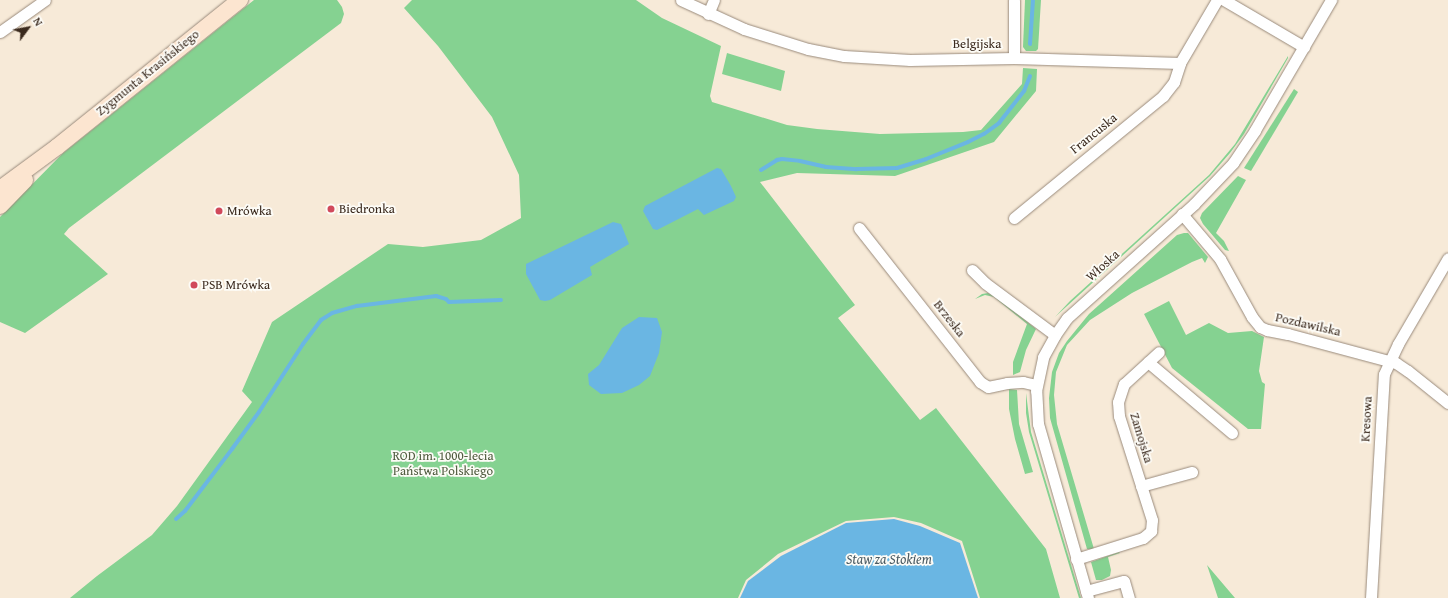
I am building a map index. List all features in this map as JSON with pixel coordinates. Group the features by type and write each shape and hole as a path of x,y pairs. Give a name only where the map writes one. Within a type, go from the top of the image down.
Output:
{"street":[{"path":"0,32 45,0"},
{"name":"Zygmunta Krasińskiego","path":"0,189 57,147 240,0"},
{"name":"Belgijska","path":"681,0 708,14 744,29 787,43 844,56 910,60 1014,58 1180,63"},
{"path":"708,14 714,0"},
{"path":"1014,0 1014,58"},
{"path":"1180,63 1217,0"},
{"path":"1224,0 1304,47"},
{"name":"Włoska","path":"1087,595 1038,424 1036,385 1043,357 1055,335 1076,310 1217,181 1240,153 1331,0"},
{"name":"Francuska","path":"1014,218 1163,96 1174,82 1180,63"},
{"name":"Zygmunta Krasińskiego","path":"0,206 57,147"},
{"name":"Pozdawilska","path":"1182,214 1220,259 1252,317 1260,327 1389,360 1404,368 1448,403"},
{"name":"Brzeska","path":"859,228 980,382 988,387 1012,382 1023,382 1036,385"},
{"name":"Kresowa","path":"1371,598 1383,379 1389,360 1448,258"},
{"path":"972,270 985,283 1055,335"},
{"name":"Zamojska","path":"1076,559 1143,538 1148,535 1152,526 1152,520 1119,416 1118,402 1124,384 1159,352"},
{"path":"1148,362 1232,433"},
{"path":"1141,486 1192,472"},
{"path":"1087,595 1124,580 1129,598"}],"green space":[{"path":"254,0 337,0 342,7 344,14 341,23 69,228 64,234 108,274 25,333 0,322 0,217 62,154"},
{"name":"ROD im. 1000-lecia Państwa Polskiego","path":"412,0 636,0 662,18 721,46 710,96 712,102 787,125 817,129 880,134 963,132 981,130 1022,84 1023,68 1037,69 1036,91 994,142 895,176 797,173 760,182 855,305 838,318 920,420 936,408 1046,549 1060,598 980,598 962,541 921,523 894,517 846,521 778,554 746,580 738,598 70,598 152,535 177,506 252,402 242,391 272,322 388,244 423,247 481,240 521,218 519,175 492,117 438,46 404,8"},
{"path":"1025,0 1041,0 1038,49 1036,51 1026,51 1023,47"},
{"path":"727,53 785,71 781,91 722,74"},
{"path":"1288,56 1244,134 1210,176 1055,317 1070,301 1209,175 1235,144"},
{"path":"1294,89 1298,92 1251,171 1244,168"},
{"path":"1238,176 1246,180 1216,233 1224,241 1229,251 1225,250 1203,224 1200,218 1202,213"},
{"path":"1188,233 1208,257 1205,263 1202,258 1192,262 1132,293 1090,320 1067,345 1056,372 1054,395 1057,424 1094,549 1087,549 1050,418 1049,398 1052,372 1059,353 1089,314 1177,235"},
{"path":"988,293 998,298 1036,329 1026,350 1020,372 1013,375 1013,362 1027,324 994,297 985,295 975,299 982,294"},
{"path":"1169,301 1186,335 1209,323 1228,333 1252,331 1264,337 1259,371 1262,382 1265,384 1261,429 1248,429 1172,368 1144,314"},
{"path":"1009,389 1017,390 1019,424 1033,472 1025,474 1015,439 1009,409"},
{"path":"1026,393 1031,432 1081,598 1079,598 1029,432 1026,413"},
{"path":"1119,552 1120,553 1108,557 1111,570 1110,576 1102,580 1096,580 1091,562"},
{"path":"1207,565 1218,578 1235,598 1218,598"}],"water":[{"path":"717,168 721,169 731,186 736,197 734,201 704,215 698,209 657,230 653,229 643,211 645,206"},
{"path":"613,222 621,224 629,244 590,267 592,275 550,300 540,300 526,274 526,264"},
{"path":"639,317 657,318 662,332 659,353 650,376 639,385 622,393 601,394 589,385 588,374 599,365 622,328"},
{"name":"Staw za Stokiem","path":"894,519 920,526 960,543 978,598 740,598 748,581 781,556 846,523"}],"waterway":[{"path":"1030,44 1033,0"},
{"path":"761,170 777,160 782,159 800,161 826,167 857,169 897,168 926,159 968,142 984,134 999,123 1024,91 1030,76"},
{"path":"176,519 185,511 259,412 303,344 321,320 332,313 357,306 436,296 446,299 449,302 501,300"}],"place":[{"name":"Biedronka","path":"331,209"},
{"name":"Mrówka","path":"219,211"},
{"name":"PSB Mrówka","path":"194,285"}]}
